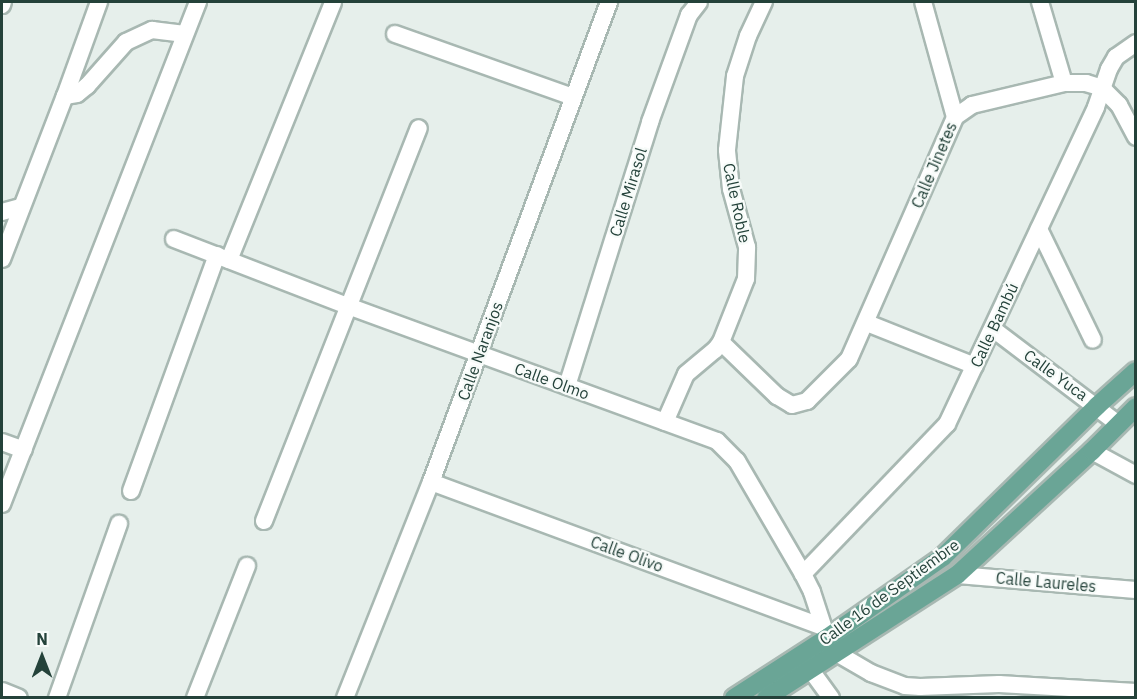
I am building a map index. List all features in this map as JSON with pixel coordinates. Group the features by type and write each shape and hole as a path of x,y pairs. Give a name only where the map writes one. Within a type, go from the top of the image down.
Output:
{"main road":[{"name":"Calle 16 de Septiembre","path":"734,698 828,639 943,557 1097,405 1136,371"},
{"name":"Calle 16 de Septiembre","path":"766,698 810,669 828,639 957,575 1092,452 1136,407"}],"street":[{"path":"2,259 99,2"},
{"path":"2,504 198,2"},
{"path":"131,491 223,257 333,2"},
{"name":"Calle Naranjos","path":"345,698 479,354 609,2"},
{"name":"Calle Mirasol","path":"567,386 650,122 689,15 699,2"},
{"name":"Calle Roble","path":"665,422 686,374 715,350 721,342 746,279 747,247 727,167 732,93 748,36 764,2"},
{"name":"Calle Jinetes","path":"721,342 777,396 792,405 802,404 842,369 867,323 955,117 923,2"},
{"path":"1040,2 1064,82"},
{"path":"65,96 77,94 87,86 126,42 153,30 185,34"},
{"path":"395,34 573,96"},
{"name":"Calle Bambú","path":"803,574 948,424 1116,57 1136,44"},
{"path":"955,117 972,105 1064,82 1086,83 1102,88 1119,105 1136,137"},
{"path":"264,521 419,129"},
{"path":"2,213 21,207"},
{"path":"1039,229 1093,340"},
{"name":"Calle Olmo","path":"174,239 348,306 717,441 731,453 803,574 818,606 828,639"},
{"path":"867,323 975,366"},
{"name":"Calle Yuca","path":"993,329 1118,423"},
{"path":"2,442 24,450"},
{"path":"1092,452 1136,475"},
{"name":"Calle Olivo","path":"430,482 828,639"},
{"path":"57,698 119,525"},
{"path":"195,698 247,566"},
{"name":"Calle Laureles","path":"957,575 1136,590"},
{"path":"828,639 890,681 921,692 1136,692"},
{"path":"810,669 831,698"},
{"path":"2,691 19,698"}]}
